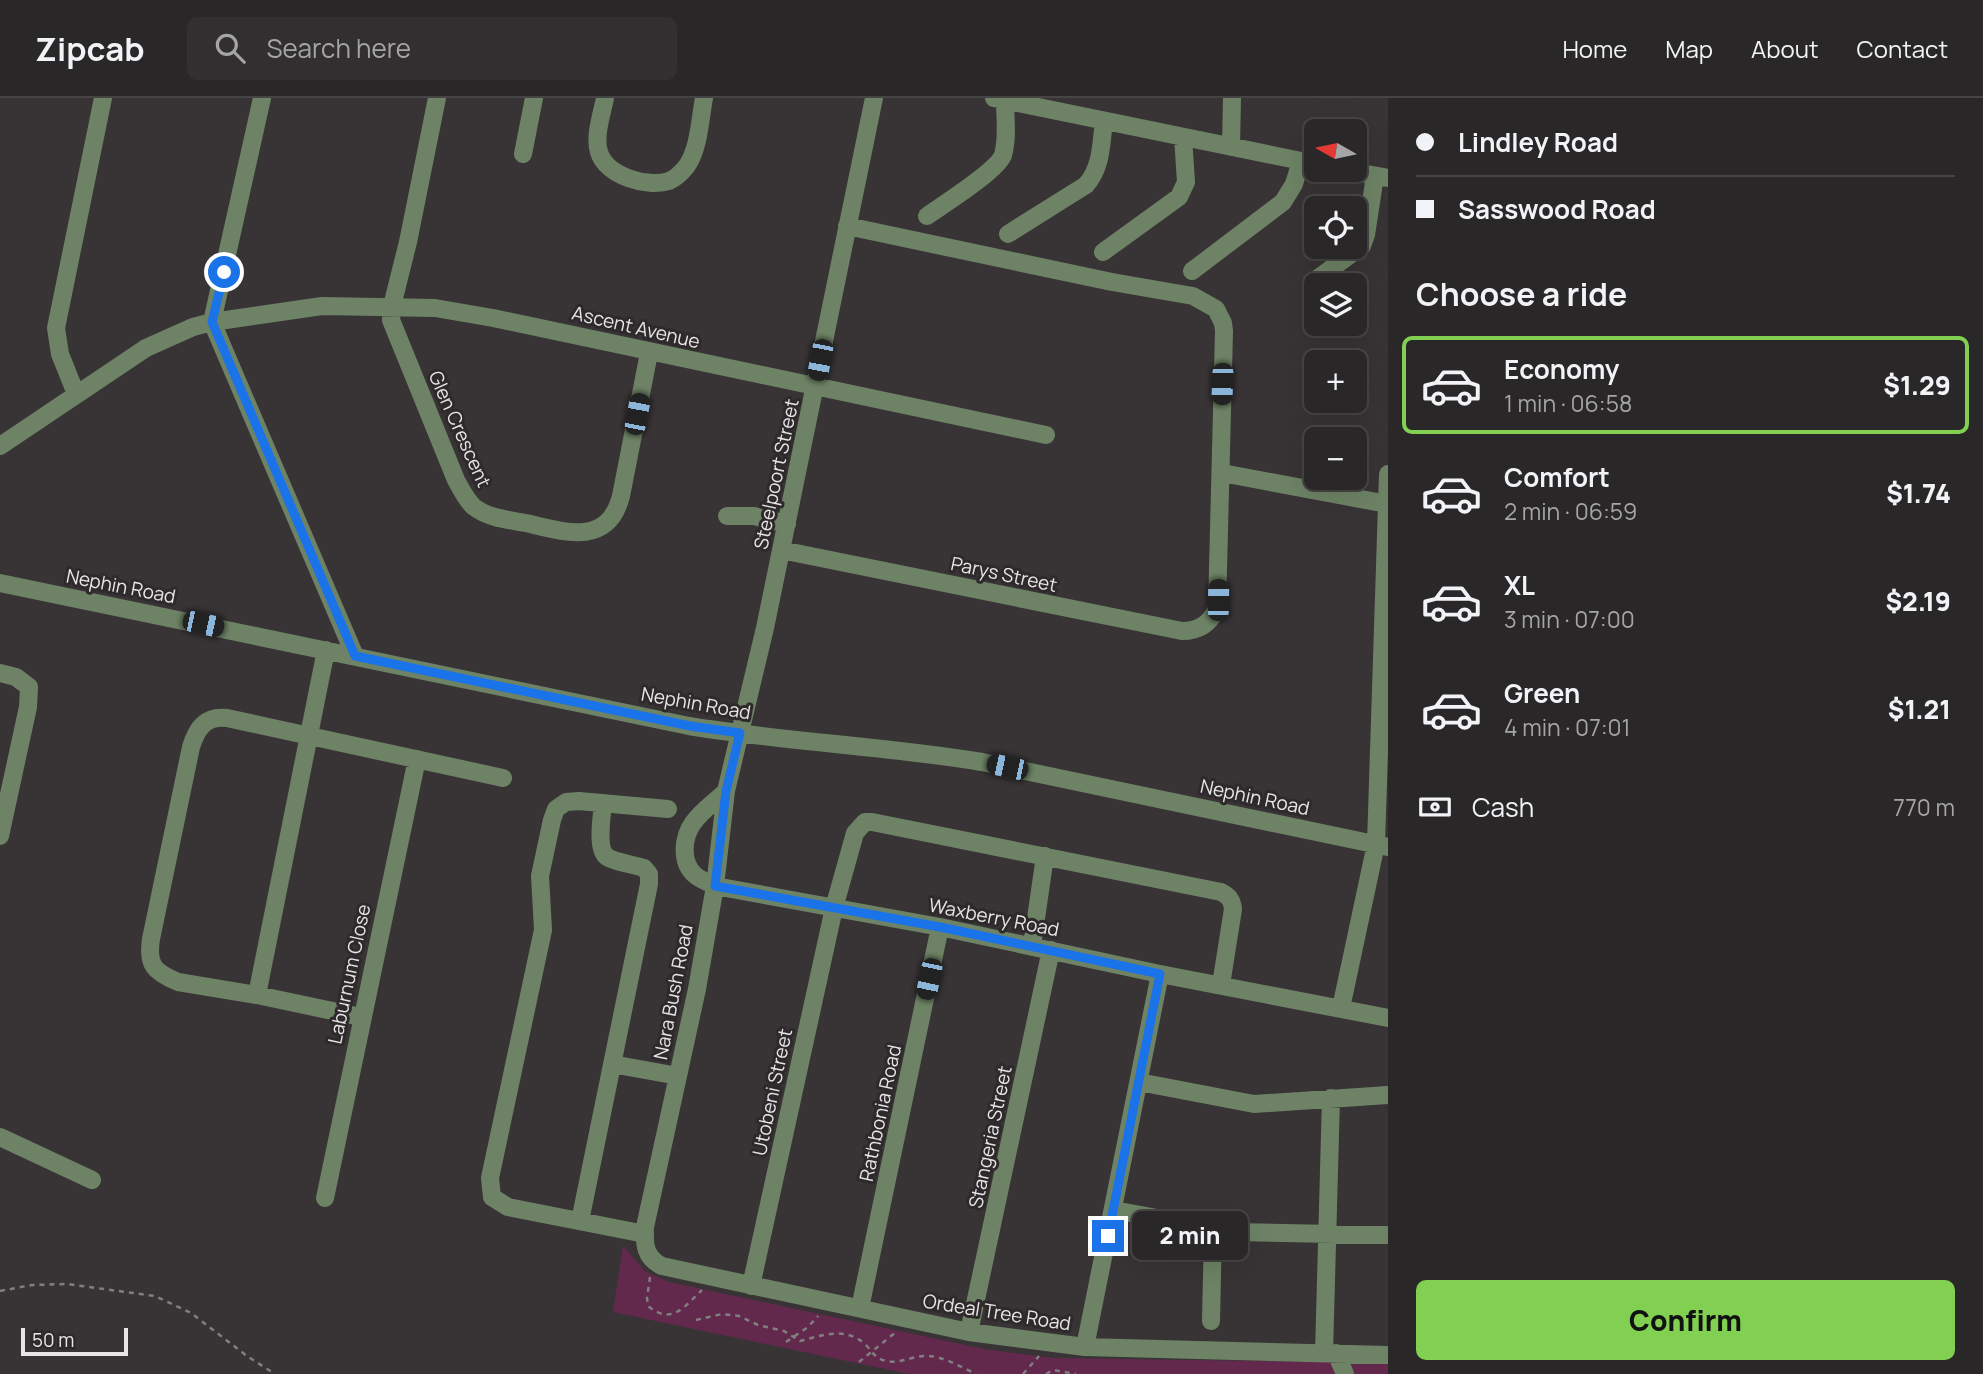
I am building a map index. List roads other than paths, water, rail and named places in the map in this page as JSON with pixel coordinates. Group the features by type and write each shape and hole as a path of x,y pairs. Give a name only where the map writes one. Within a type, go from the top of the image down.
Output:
{"street":[{"path":"76,394 60,354 56,328 103,98"},
{"path":"262,98 212,322 355,656"},
{"path":"392,306 438,98"},
{"path":"523,154 534,98"},
{"path":"605,98 598,138 600,156 608,166 626,177 650,183 670,181 690,160 704,98"},
{"name":"Steelpoort Street","path":"740,733 787,524 874,98"},
{"path":"1231,147 1232,98"},
{"path":"928,216 1000,161 1004,144 999,99 1304,161"},
{"path":"1008,234 1086,185 1092,178 1100,152 1104,121"},
{"path":"1103,252 1179,197 1186,182 1183,137"},
{"path":"1192,271 1283,202 1304,168"},
{"path":"1325,273 1362,246 1382,177"},
{"path":"847,226 1111,282 1193,296 1210,304 1220,316 1224,331 1222,473 1387,505"},
{"name":"Ascent Avenue","path":"0,446 146,348 174,334 212,322 322,306 435,308 493,318 1046,435"},
{"name":"Glen Crescent","path":"392,306 391,320 394,329 456,480 470,502 489,515 576,534 601,527 617,513 649,353"},
{"name":"Parys Street","path":"781,550 1182,631 1198,629 1213,616 1218,600 1222,473"},
{"path":"1341,1009 1382,845 1388,474"},
{"path":"727,516 754,516 787,524"},
{"name":"Nephin Road","path":"0,583 690,726 924,752 1382,845"},
{"path":"257,995 326,650"},
{"path":"0,673 16,677 29,687 20,749 0,836"},
{"path":"361,1017 178,982 159,972 151,962 149,951 191,747 199,727 218,717 503,778"},
{"name":"Nara Bush Road","path":"653,1260 645,1249 645,1234 697,989 715,886 726,791 740,733"},
{"name":"Laburnum Close","path":"325,1198 417,759"},
{"name":"Waxberry Road","path":"726,791 694,821 684,848 686,861 695,875 715,886 940,927 1160,974 1388,1018"},
{"path":"645,1234 508,1207 492,1197 489,1189 543,930 540,876 556,809 566,802 668,809"},
{"path":"580,1221 649,884 649,874 644,868 607,858 603,853 600,845 603,803"},
{"name":"Utobeni Street","path":"751,1286 834,908 859,826 865,822 1045,856"},
{"path":"1031,946 1045,856 1221,892 1228,895 1233,909 1221,985"},
{"name":"Rathbonia Road","path":"860,1308 940,927"},
{"name":"Stangeria Street","path":"969,1332 1051,950"},
{"path":"1085,1346 1160,974"},
{"path":"612,1064 678,1076"},
{"path":"1139,1082 1254,1104 1388,1095"},
{"path":"1331,1098 1327,1233 1330,1353 1345,1374"},
{"path":"0,1137 92,1180"},
{"path":"1114,1210 1213,1230 1388,1235"},
{"path":"1211,1321 1213,1230"},
{"name":"Ordeal Tree Road","path":"653,1260 751,1286 969,1332 1044,1343 1388,1355"}]}
